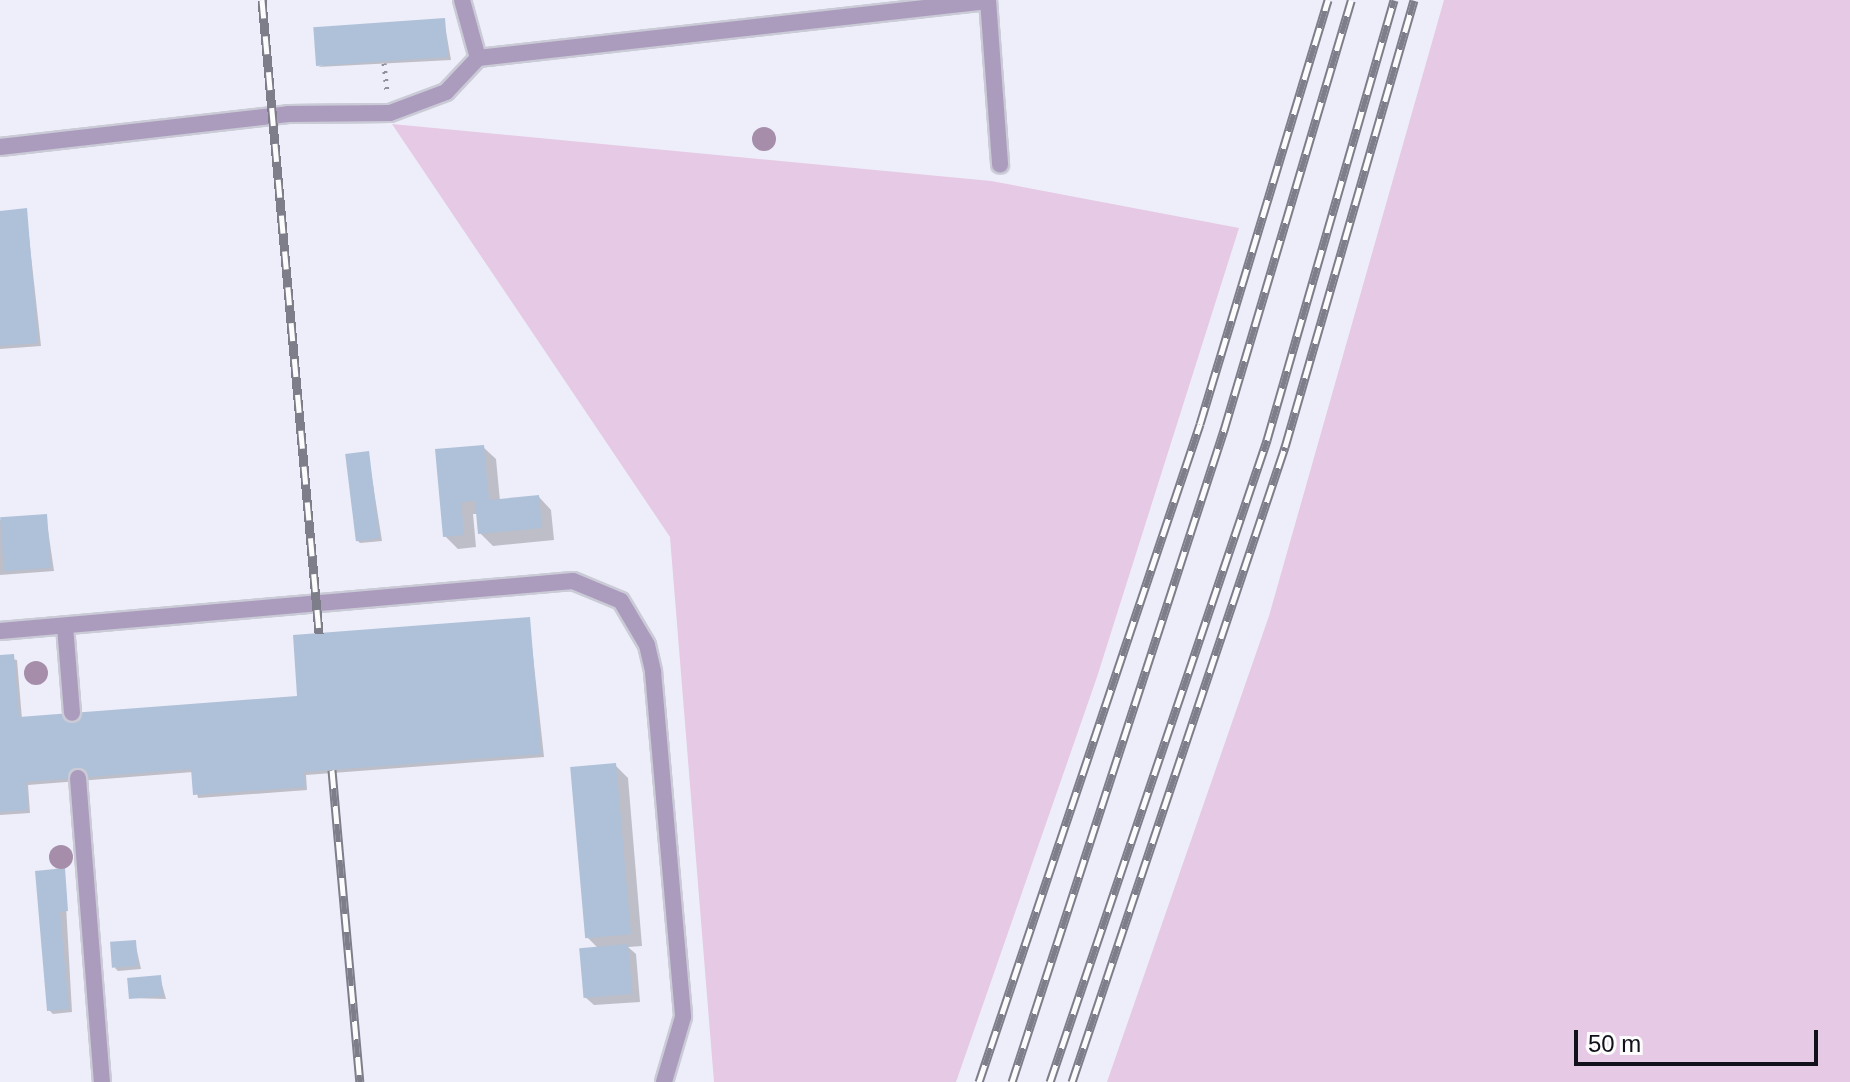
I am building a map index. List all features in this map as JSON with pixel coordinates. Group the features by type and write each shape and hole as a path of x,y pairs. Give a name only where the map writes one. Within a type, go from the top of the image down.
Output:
{"lane":[{"path":"462,0 478,58"},
{"path":"0,147 288,114 390,113 446,92 478,58 988,0 1000,165"},
{"path":"0,631 573,581 621,601 647,645 653,672 683,1017 664,1082"},
{"path":"65,626 72,713"},
{"path":"78,778 102,1082"}],"shaded area":[{"path":"1444,0 1850,0 1850,1082 1107,1082 1269,616"},
{"path":"392,124 991,181 1239,228 1097,677 956,1082 714,1082 670,537"}],"building":[{"path":"445,18 448,57 316,66 313,27"},
{"path":"27,208 38,343 0,346 0,211"},
{"path":"484,445 489,500 539,495 542,528 478,534 475,501 461,502 464,535 443,537 435,449"},
{"path":"369,451 380,538 356,541 345,454"},
{"path":"47,514 51,568 4,571 0,517"},
{"path":"530,617 541,754 304,772 305,787 193,795 191,769 26,782 28,810 0,812 0,655 14,654 19,717 297,696 293,635"},
{"path":"616,763 631,934 585,938 570,767"},
{"path":"65,868 68,911 60,912 69,1009 47,1011 35,871"},
{"path":"136,940 138,966 112,968 110,942"},
{"path":"628,944 632,994 584,998 579,948"},
{"path":"161,975 163,996 129,999 127,978"}],"railway":[{"path":"262,0 319,633"},
{"path":"979,1082 1200,424 1328,0"},
{"path":"1012,1082 1224,430 1351,0"},
{"path":"1050,1082 1267,440 1394,0"},
{"path":"1072,1082 1285,447 1414,0"},
{"path":"332,770 360,1082"}]}
